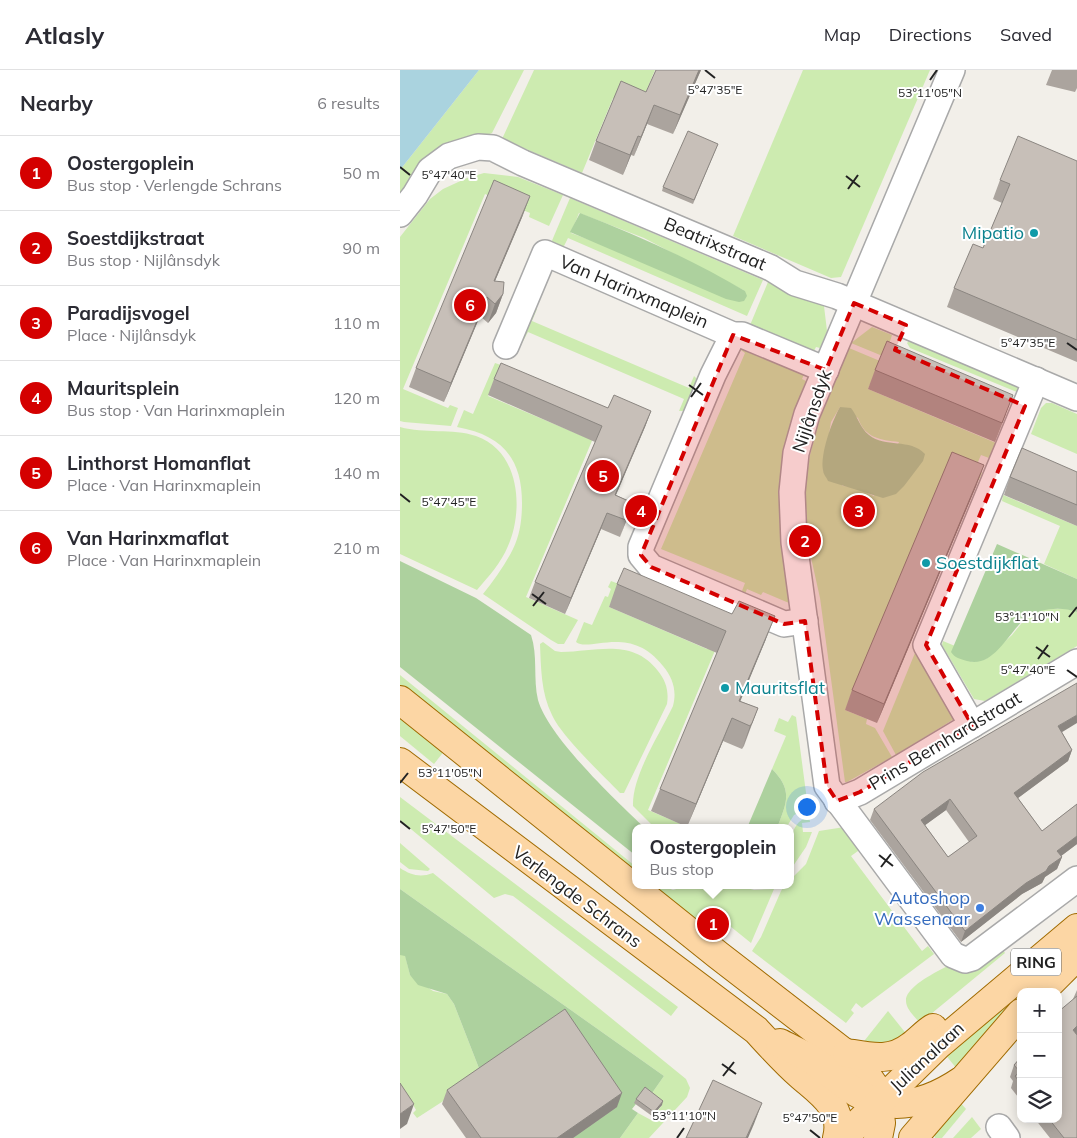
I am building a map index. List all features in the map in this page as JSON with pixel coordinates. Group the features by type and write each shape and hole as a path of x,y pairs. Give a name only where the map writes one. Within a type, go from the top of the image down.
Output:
{"main road":[{"path":"400,700 632,886"},
{"name":"Verlengde Schrans","path":"400,762 756,1030 800,1075 825,1095 836,1114 838,1124 837,1138"},
{"path":"636,889 718,955 847,1053 868,1074 877,1090 880,1101 881,1123 878,1138"},
{"name":"Julianalaan","path":"880,1101 938,1045 1077,928"},
{"name":"RING","path":"1045,988 1077,956"},
{"name":"Julianalaan","path":"847,1053 886,1058 904,1052 931,1029 996,996"},
{"name":"Julianalaan","path":"916,1135 1017,1018"},
{"name":"Verlengde Schrans","path":"756,1030 812,1060 857,1093 880,1101"},
{"name":"Julianalaan","path":"880,1101 893,1104 915,1103 938,1095 961,1081"},
{"name":"RING","path":"843,1138 880,1101"}],"street":[{"name":"Nijlânsdyk","path":"952,70 826,370 805,422 796,454 792,492 794,542 827,786 953,955 965,960 972,958 1077,879"},
{"name":"Beatrixstraat","path":"408,204 452,172 472,165 523,163 771,268 795,283 854,303 1077,398"},
{"name":"Van Harinxmaplein","path":"506,346 545,253 733,335 742,336 826,370"},
{"path":"895,350 906,325"},
{"path":"733,335 713,375 641,547 641,555 651,567 784,624 805,621"},
{"path":"972,725 926,645 1017,450 1017,403 1036,380"},
{"name":"Prins Bernhardstraat","path":"837,801 860,792 1077,662"}],"highlighted area":[{"path":"854,303 906,325 895,350 1025,406 926,645 972,725 860,792 837,801 827,786 805,621 784,624 651,567 641,555 733,335 826,370"}],"green space":[{"path":"479,70 524,70 492,133 458,140 440,149 425,162 400,193 400,170"},
{"path":"534,70 655,70 642,101 642,111 613,98 582,173 502,139"},
{"path":"803,70 930,70 841,277 831,278 733,236"},
{"path":"484,173 518,177 563,195 549,226 529,217 530,213 485,194 403,389 448,408 450,405 458,408 451,426 400,421 400,237 430,199 443,189 467,178"},
{"path":"570,198 763,280 747,316 568,238 562,250 551,243","holes":["579,213 644,238 745,291 617,250 571,233"]},
{"path":"580,213 685,258 745,291 747,296 744,301 739,302 726,299 570,232"},
{"path":"768,282 824,306 827,331 820,348 816,347 811,357 748,330"},
{"path":"535,308 537,309 532,321 689,388 694,376 698,380 685,411 679,411 684,399 528,332 522,343 519,341"},
{"path":"872,327 892,335 885,357 851,343"},
{"path":"911,339 1017,384 1020,389 1019,393 910,348 907,343"},
{"path":"734,345 806,370 802,379 806,381 787,438 780,491 782,544 789,603 763,592 761,595 747,589 743,599 740,596 745,583 661,549 745,353"},
{"path":"849,348 880,361 868,389 996,443 989,458 981,455 975,469 982,473 979,480 969,476 845,710 867,719 866,724 875,728 892,757 847,782 845,782 820,598 808,544 805,488 810,455 819,421","holes":["840,407 858,418 865,430 874,437 899,442 874,496 854,487 843,486 823,471 831,422"]},
{"path":"495,363 501,365 488,396 585,437 605,410 526,597 578,620 564,644 558,644 551,640 483,594 513,549 522,515 521,487 518,473 506,451 497,442 486,436 457,427 464,410 473,414"},
{"path":"1046,403 1052,403 1077,414 1077,454 1031,434 1041,408"},
{"path":"840,407 851,408 863,429 875,439 912,446 925,454 923,461 896,494 883,498 828,481 823,471 823,455 830,429"},
{"path":"400,427 458,432 476,436 491,444 502,454 510,468 515,483 517,499 513,532 502,558 477,590 400,554"},
{"path":"1003,495 1077,526 1077,579 1044,564 1060,526 1002,501"},
{"path":"997,544 1077,579 1077,612 1051,609 1038,612 1026,618 993,654 985,659 977,662 960,659 951,652"},
{"path":"400,561 476,598 531,635 538,700 544,715 568,749 641,824 632,824 632,853 400,667"},
{"path":"611,581 619,584 609,607 707,649 727,622 648,810 681,824 651,824 633,806 637,781 642,768 673,706 674,690 669,675 650,653 637,646 624,642 582,644 576,642 584,622 592,625 605,596 608,597 611,589 608,587"},
{"path":"1044,609 1068,609 1077,612 1077,646 985,701 974,699 942,645 943,641 955,646 972,662 986,659 1012,635 1025,619"},
{"path":"543,642 555,651 561,652 601,649 626,650 638,654 648,661 663,679 668,695 667,704 624,793 620,793 583,755 564,734 552,715 548,707 542,680 540,644"},
{"path":"917,648 954,715 954,719 896,755 883,731"},
{"path":"400,675 632,864 632,874 400,685"},
{"path":"400,713 445,750 434,764 400,736"},
{"path":"792,715 796,717 808,808 794,815 788,824 778,824 786,797 783,783 772,769 786,736 774,731 779,718 788,722"},
{"path":"772,769 783,783 786,797 778,824 749,824"},
{"path":"400,797 678,1007 671,1016 513,896 505,894 494,898 400,820"},
{"path":"809,817 810,822 802,823 803,832 812,832 806,847 794,865 794,830 802,820"},
{"path":"851,826 865,846 851,856 922,951 928,946 934,954 862,1008 856,1003 851,1010 854,1013 846,1023 752,951 761,937 782,889 794,889 794,876 806,864 819,831"},
{"path":"400,843 430,869 428,871 409,869 400,862"},
{"path":"400,868 416,875 433,873 686,1079 690,1088 687,1097 649,1138 620,1138 638,1113 651,1120 662,1105 650,1096 664,1076 400,889"},
{"path":"400,889 664,1076 650,1096 635,1103 632,1109 638,1113 620,1138 573,1138 482,1076 454,1004 447,994 418,985 410,975 405,956 400,955"},
{"path":"652,889 774,889 751,943 715,914 706,925 687,917"},
{"path":"999,944 1005,953 920,1023 906,1004 909,993 918,984 945,967"},
{"path":"400,955 405,955 410,975 433,991 447,994 454,1004 482,1076 417,1118 413,1113 416,1110 411,1101 400,1095"},
{"path":"1049,963 1033,988 1020,988"},
{"path":"1017,990 1017,1005 957,1069 944,1053"},
{"path":"888,1011 908,1036 896,1045 861,1045"},
{"path":"958,1100 966,1109 942,1138 935,1138 934,1134"},
{"path":"972,1117 981,1129 971,1138 953,1138"}],"water":[{"path":"400,70 479,70 400,170"}],"building":[{"path":"656,70 699,70 680,115 654,105 641,137 638,136 630,155 596,141 621,81 646,92"},
{"path":"688,131 718,144 694,200 663,187"},
{"name":"Mipatio","path":"1018,136 1077,161 1077,340 954,288 973,244 983,248 1010,184 1000,180"},
{"path":"494,180 530,196 494,281 504,282 503,294 495,304 487,297 451,383 416,368"},
{"path":"887,341 1013,395 1002,423 875,370"},
{"path":"501,363 608,408 614,395 651,411 615,495 633,503 626,520 607,513 571,598 535,582 602,426 494,379"},
{"path":"1022,448 1077,472 1077,505 1010,477"},
{"name":"Soestdijkflat","path":"952,452 984,465 884,704 852,690"},
{"name":"Mauritsflat","path":"624,568 732,614 739,601 775,616 739,701 758,708 752,723 750,726 732,718 696,804 660,789 726,631 617,584"},
{"path":"1077,683 1077,715 1058,726 1072,750 1014,793 1042,831 1077,804 1077,836 1057,851 1062,857 1049,866 1046,871 1026,883 965,931 874,809 923,772","holes":["950,799 977,836 948,857 921,820"]},
{"path":"1077,996 1077,1026 1073,1030 1077,1035 1077,1138 1064,1138 1052,1123 1062,1123 1062,1009"},
{"path":"565,1009 622,1093 557,1138 481,1138 447,1090"},
{"path":"713,1080 762,1103 746,1138 686,1138"},
{"path":"400,1083 414,1104 400,1114"},
{"path":"645,1087 663,1101 654,1112 636,1099"}],"place":[{"name":"Mipatio","path":"1034,233"},
{"name":"Van Harinxmaflat","path":"470,305"},
{"name":"Linthorst Homanflat","path":"603,476"},
{"name":"Mauritsplein","path":"641,511"},
{"name":"Paradijsvogel","path":"859,511"},
{"name":"Soestdijkstraat","path":"805,541"},
{"name":"Soestdijkflat","path":"926,563"},
{"name":"Mauritsflat","path":"725,688"},
{"name":"Autoshop Wassenaar","path":"980,908"},
{"name":"Oostergoplein","path":"713,924"}]}
